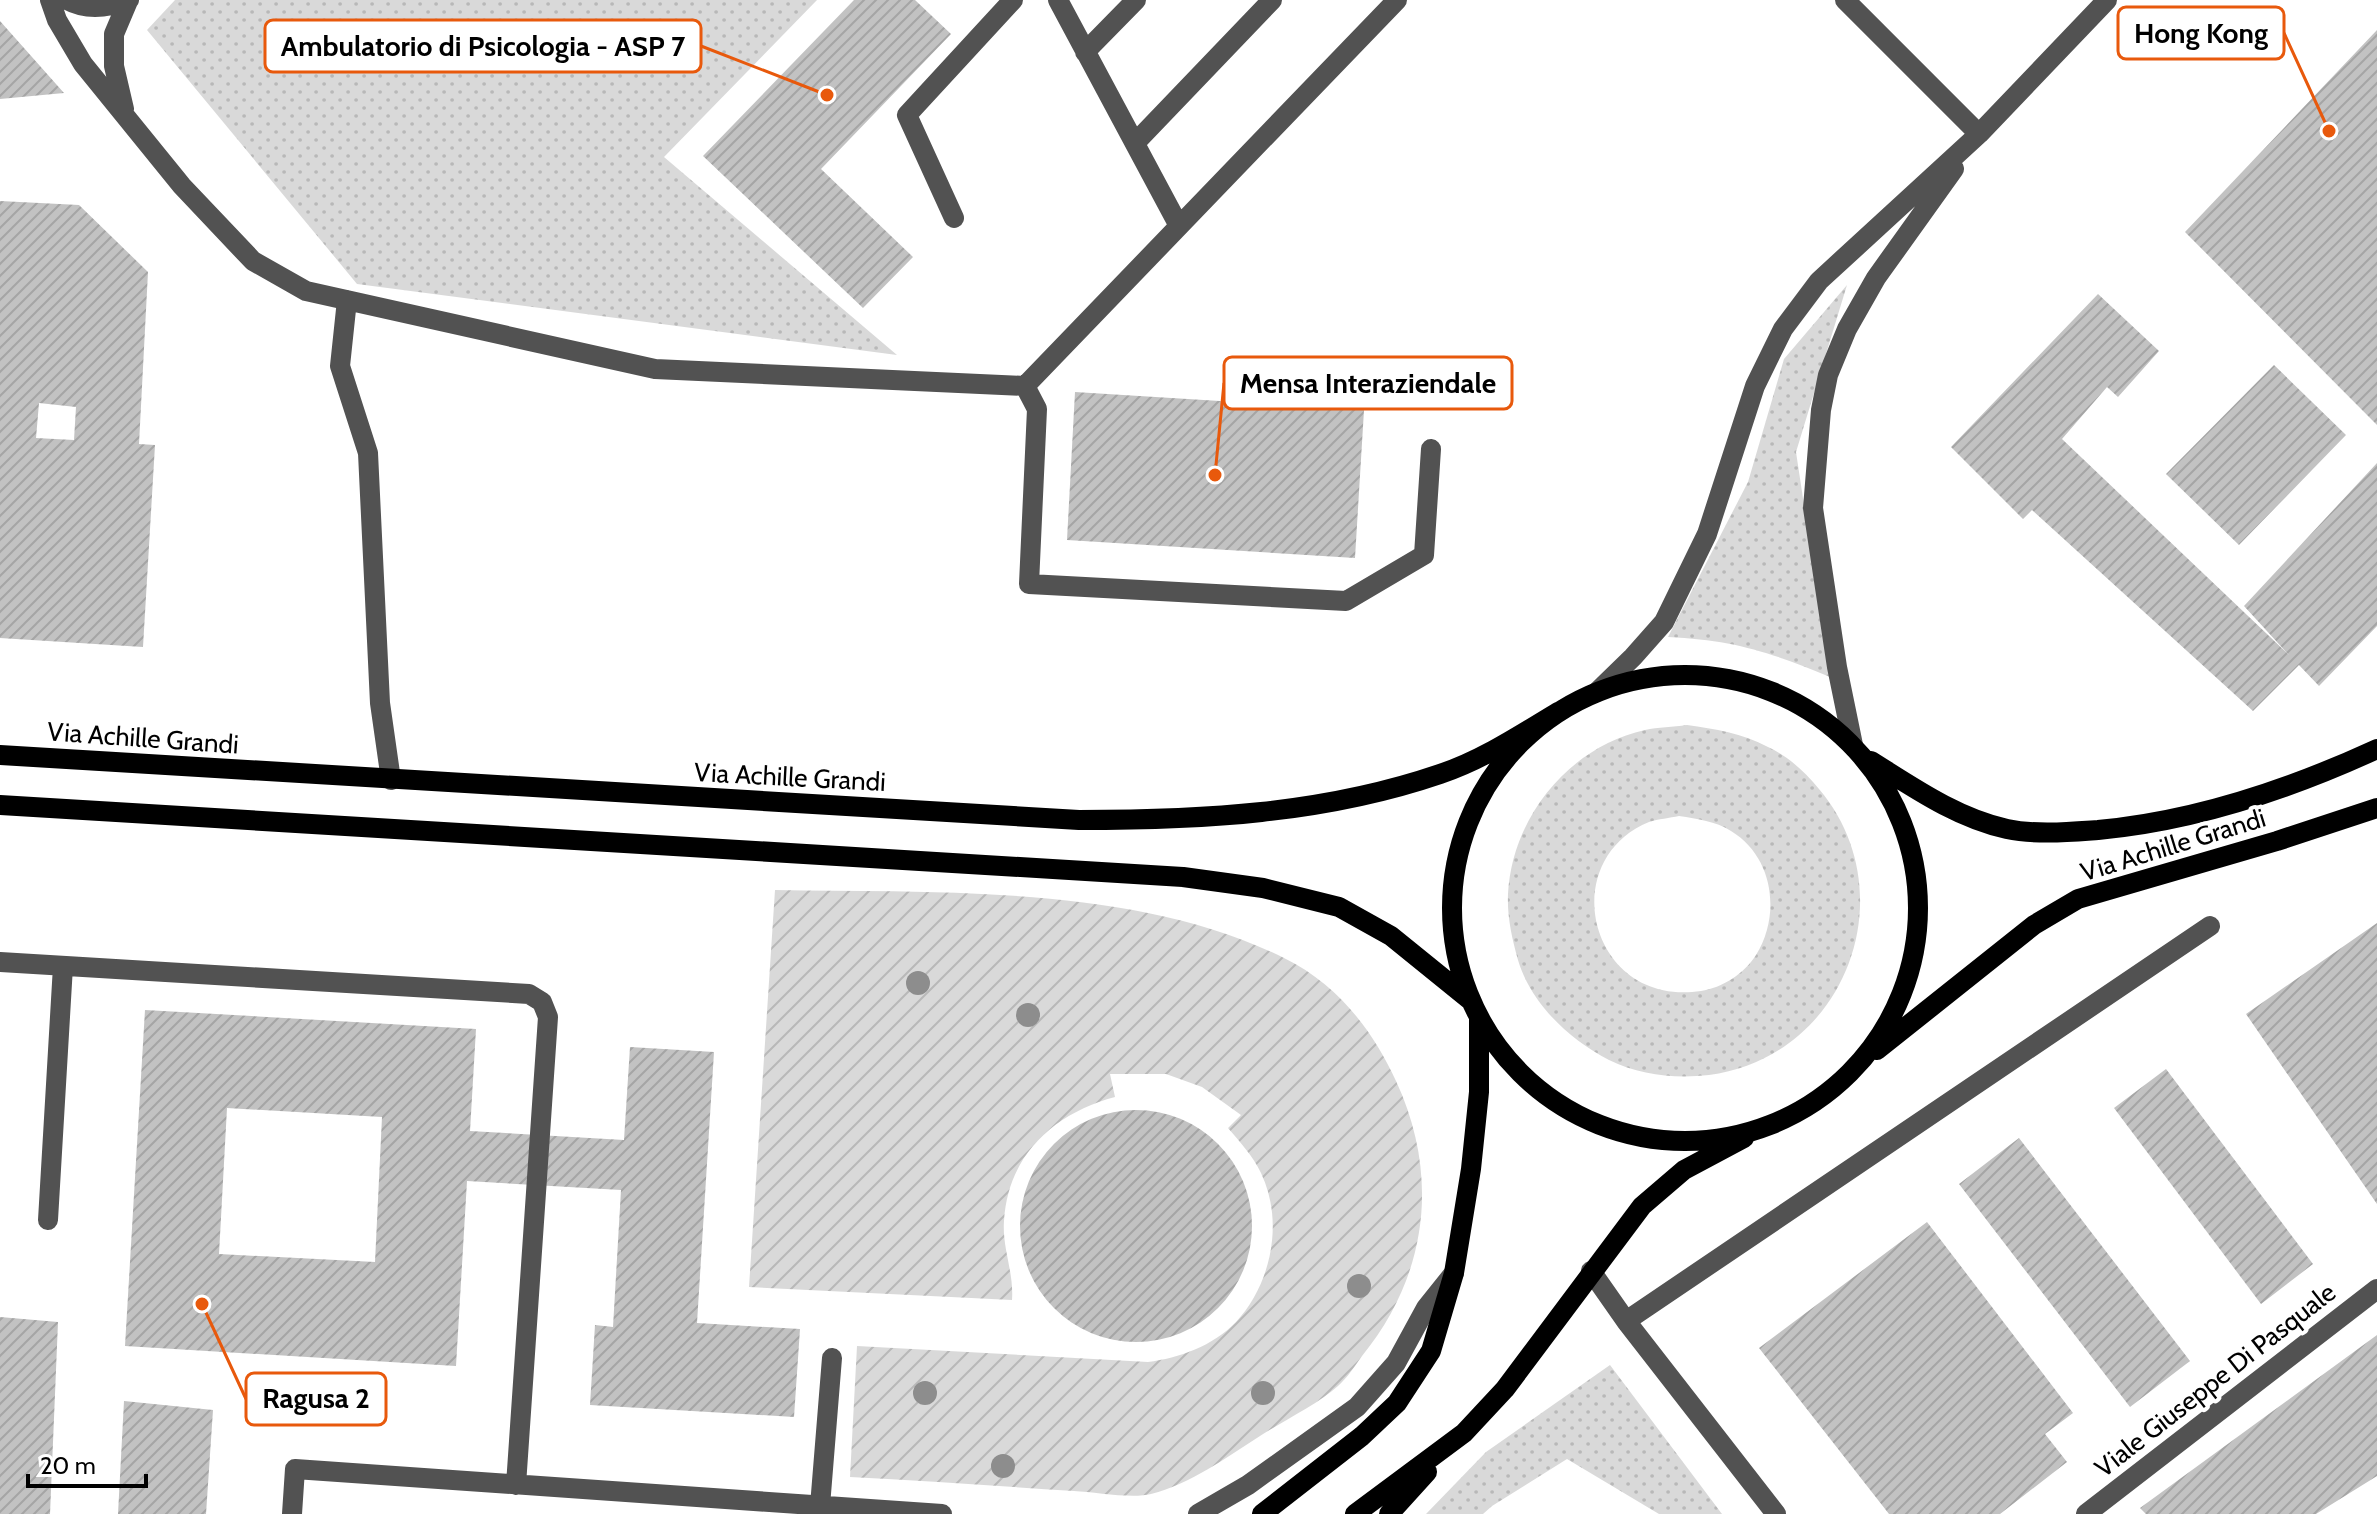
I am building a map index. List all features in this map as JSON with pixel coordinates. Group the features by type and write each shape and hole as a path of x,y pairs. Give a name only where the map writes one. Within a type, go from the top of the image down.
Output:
{"main road":[{"path":"1389,1514 1505,1389 1642,1206 1684,1170 1811,1104 1846,1076 1875,1043 1897,1005 1912,964 1918,921 1916,877 1906,834 1889,794 1858,751 1817,715 1777,694 1733,680 1687,675 1641,679 1597,692 1558,712 1521,741 1491,777 1469,818 1456,862 1451,909 1456,955 1475,1009 1503,1054 1532,1084 1567,1109 1605,1126 1646,1137 1688,1141 1730,1136 1771,1124"},
{"name":"Via Achille Grandi","path":"0,755 1063,819 1169,820 1271,811 1366,795 1442,774 1497,748 1558,712"},
{"name":"Via Achille Grandi","path":"1858,751 1963,815 2008,829 2064,833 2151,825 2243,801 2323,774 2377,749"},
{"path":"0,805 1183,877 1263,888 1339,907 1391,936 1475,1009 1479,1092 1471,1169 1454,1273 1431,1351 1397,1403 1362,1436 1262,1514"},
{"name":"Via Achille Grandi","path":"1846,1076 2034,925 2078,899 2277,841 2377,808"},
{"path":"1355,1514 1464,1433"}],"street":[{"path":"50,0 57,20 83,64 182,186 253,261 306,291 655,369 1025,386 1397,0"},
{"path":"67,0 91,8 110,7 129,0"},
{"path":"126,116 114,66 114,34 129,0"},
{"path":"954,218 907,115 1013,0"},
{"path":"1058,0 1179,226"},
{"path":"1085,52 1136,0"},
{"path":"1135,143 1272,0"},
{"path":"1845,0 1979,134"},
{"path":"1597,692 1664,622 1707,534 1755,386 1783,329 1819,281 1979,134 2107,0"},
{"path":"1858,751 1837,667 1813,508 1821,410 1828,375 1847,329 1876,278 1979,134"},
{"path":"347,300 340,366 368,453 380,703 391,780"},
{"path":"1025,386 1037,409 1029,584 1346,601 1424,555 1431,449"},
{"path":"1626,1321 2210,926"},
{"path":"0,962 529,994 542,1002 548,1017 516,1485"},
{"path":"48,1220 63,966"},
{"path":"1591,1271 1626,1321 1776,1514"},
{"path":"1198,1514 1248,1485 1357,1407 1396,1363 1426,1308 1454,1273"},
{"name":"Viale Giuseppe Di Pasquale","path":"2086,1514 2377,1289"},
{"path":"820,1506 832,1358"},
{"path":"292,1514 295,1469 772,1508 820,1506 942,1514"}],"shaded area":[{"path":"175,0 817,0 664,157 897,355 357,284 147,30"},
{"path":"1847,285 1796,452 1830,677 1751,649 1668,637 1748,482 1784,359"},
{"path":"1687,725 1758,742 1789,760 1814,783 1845,830 1858,875 1859,920 1848,964 1827,1004 1796,1037 1757,1062 1709,1075 1658,1075 1609,1060 1580,1042 1553,1019 1532,991 1518,960 1509,919 1508,894 1520,838 1533,813 1569,769 1617,739 1645,730","holes":["1679,816 1725,828 1745,842 1757,856 1769,888 1769,922 1756,955 1732,979 1701,991 1663,990 1633,977 1611,955 1598,928 1594,897 1601,867 1619,841 1649,822"]},
{"path":"775,890 968,893 1101,905 1165,917 1226,934 1284,958 1320,981 1364,1026 1396,1081 1419,1153 1422,1188 1420,1224 1413,1258 1401,1292 1384,1325 1345,1379 1321,1399 1207,1470 1151,1494 1124,1496 850,1477 857,1346 1148,1362 1183,1354 1217,1338 1236,1322 1248,1306 1266,1270 1271,1251 1272,1211 1258,1167 1228,1128 1241,1115 1202,1087 1166,1074 1110,1074 1115,1097 1093,1104 1055,1126 1038,1140 1015,1176 1007,1197 1004,1221 1012,1300 749,1287"},
{"path":"1610,1365 1722,1514 1659,1514 1567,1459 1483,1514 1426,1514 1486,1452"}],"building":[{"path":"854,0 915,0 951,34 821,169 913,257 863,308 703,156"},
{"path":"0,21 64,93 0,99"},
{"path":"2377,30 2377,425 2185,232"},
{"path":"0,201 79,205 148,272 139,444 155,445 143,647 0,638","holes":["39,403 76,407 74,440 36,438"]},
{"path":"2098,294 2159,351 2118,397 2107,387 2062,439 2289,655 2244,606 2377,463 2377,626 2319,686 2299,665 2253,711 2032,510 2023,519 1951,447"},
{"path":"2274,365 2346,435 2239,545 2166,474"},
{"path":"1075,392 1364,410 1355,558 1067,540"},
{"path":"2377,923 2377,1204 2246,1014"},
{"path":"145,1010 476,1029 470,1131 624,1140 630,1047 714,1052 697,1323 800,1329 794,1417 590,1405 595,1325 613,1327 621,1190 467,1181 456,1366 125,1346","holes":["227,1108 382,1117 375,1262 219,1254"]},
{"path":"2166,1069 2313,1264 2261,1304 2114,1108"},
{"path":"1136,1110 1180,1119 1218,1144 1243,1182 1252,1226 1243,1270 1218,1308 1180,1333 1136,1342 1092,1333 1054,1308 1029,1270 1020,1226 1029,1182 1054,1144 1092,1119"},
{"path":"2019,1138 2190,1361 2130,1407 1959,1184"},
{"path":"1927,1222 2073,1413 2045,1434 2067,1462 2000,1514 1889,1514 1759,1348"},
{"path":"0,1317 58,1322 50,1514 0,1514"},
{"path":"2377,1335 2377,1476 2316,1514 2146,1514 2140,1508"},
{"path":"124,1401 213,1410 206,1514 118,1514"}],"place":[{"name":"Ambulatorio di Psicologia - ASP 7","path":"827,95"},
{"name":"Hong Kong","path":"2329,131"},
{"name":"Mensa Interaziendale","path":"1215,475"},
{"name":"Ragusa 2","path":"202,1304"}]}
